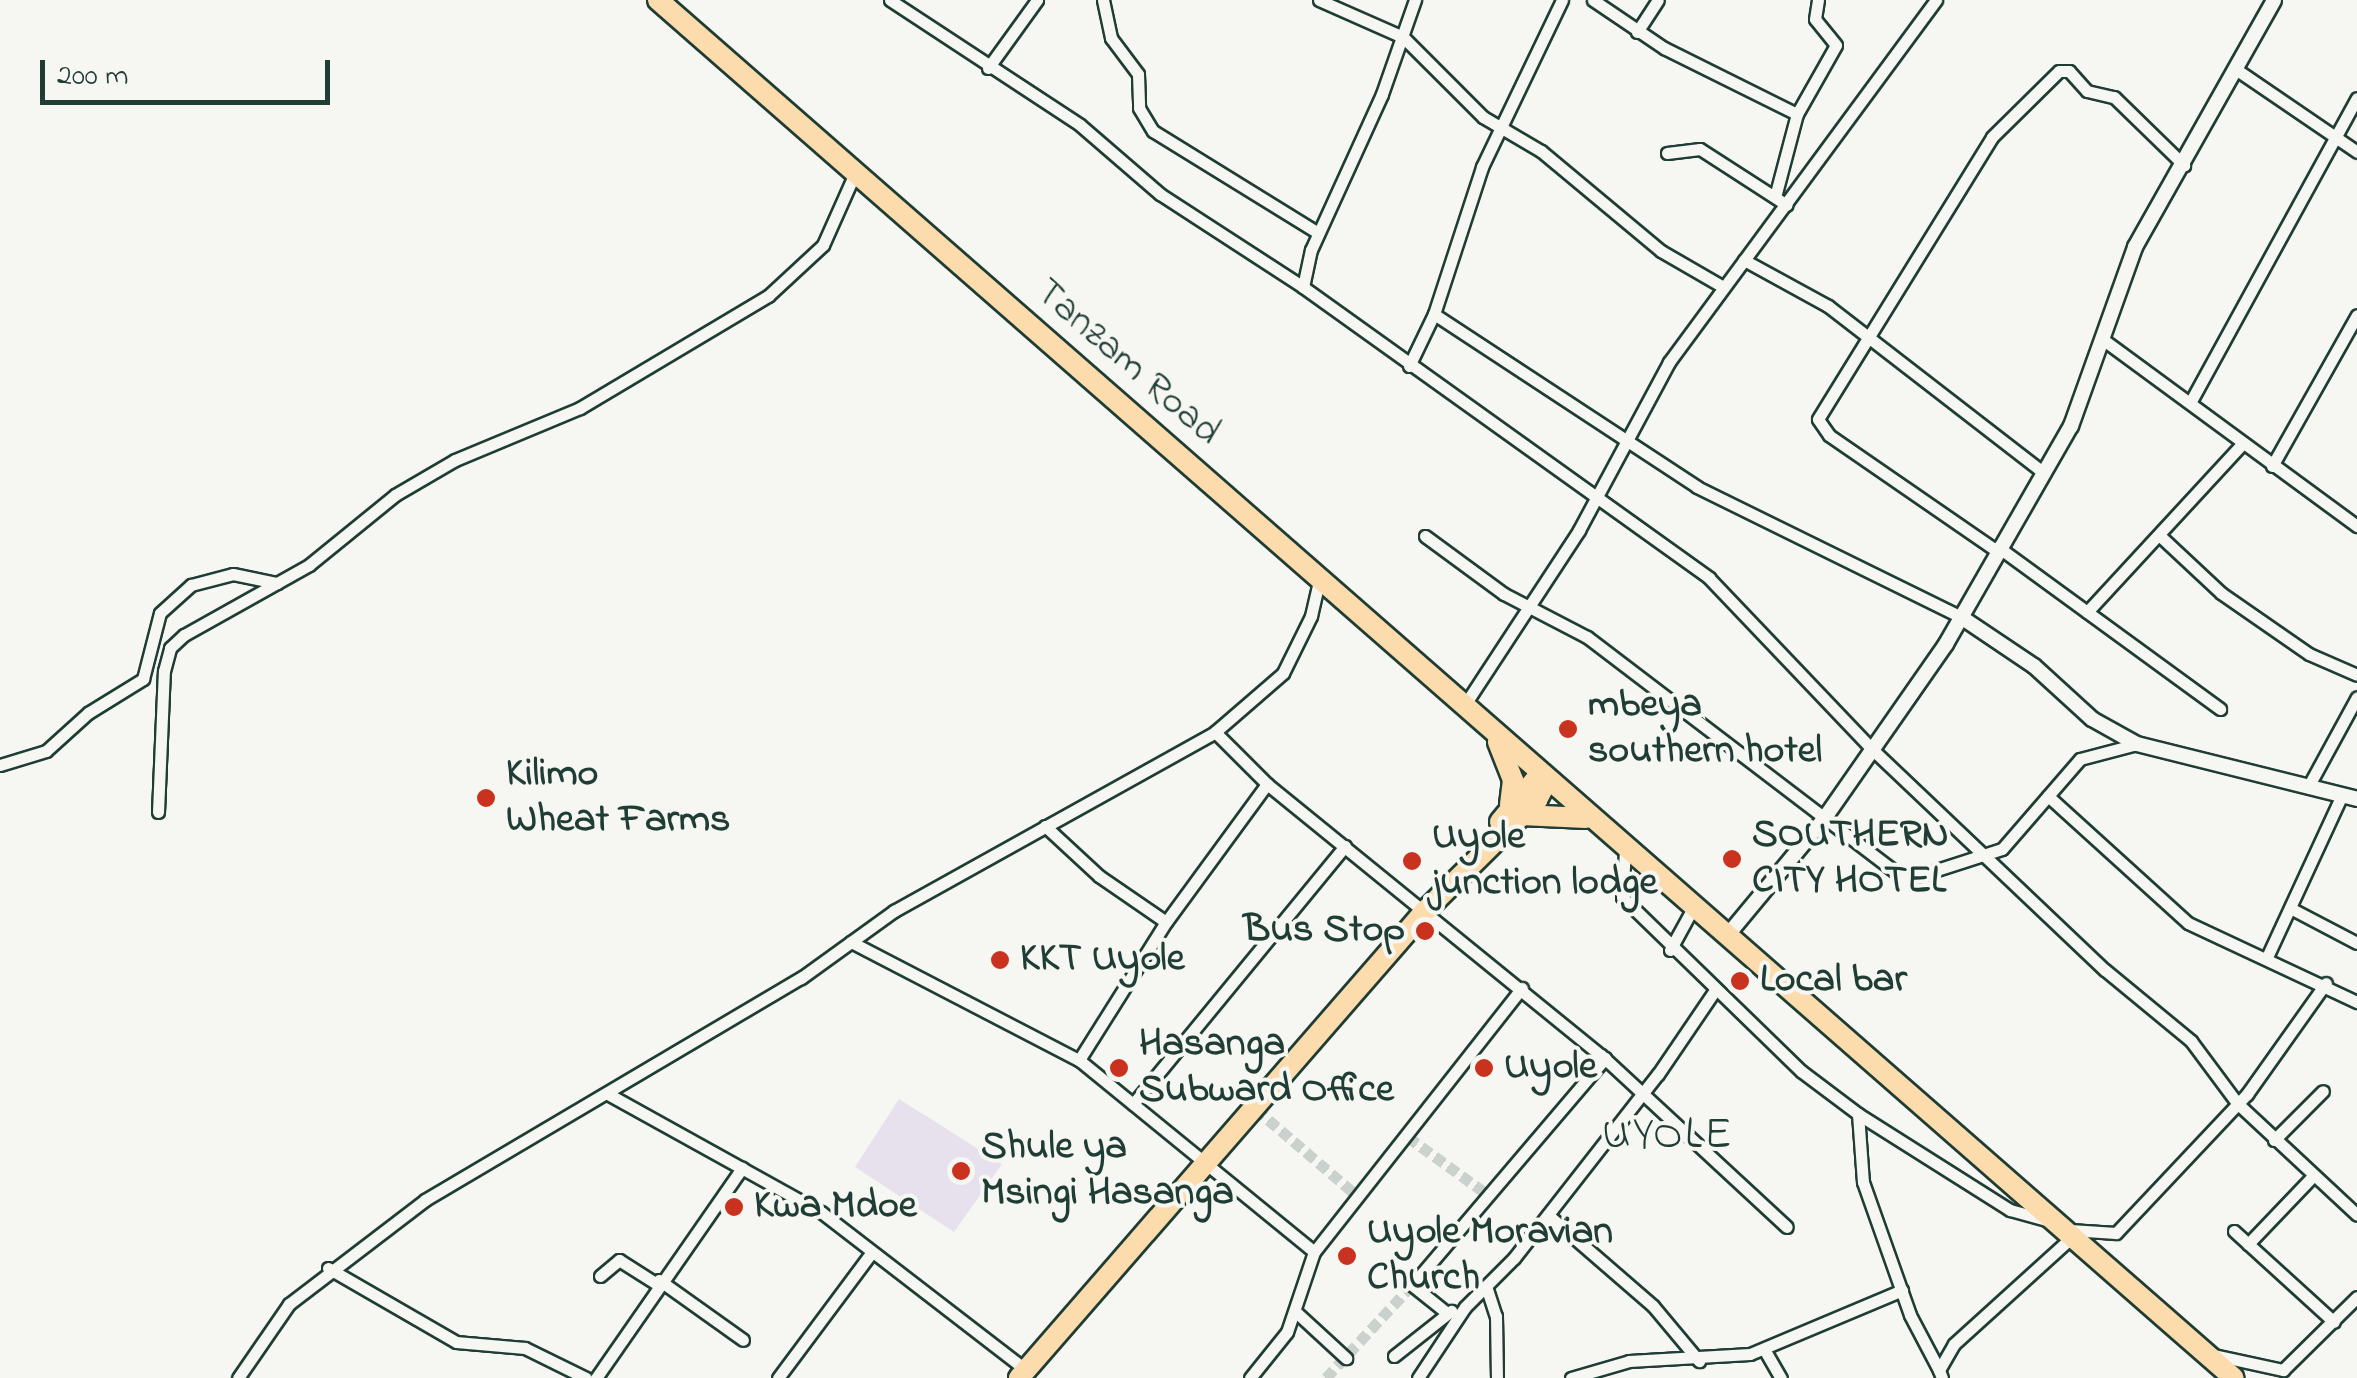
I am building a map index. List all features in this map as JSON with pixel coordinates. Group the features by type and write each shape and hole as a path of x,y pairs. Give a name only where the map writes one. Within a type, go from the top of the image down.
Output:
{"highway":[{"name":"Tanzam Road","path":"658,0 856,170 1625,850 2234,1378"},
{"path":"1493,733 1514,780 1514,813"},
{"path":"1023,1374 1544,777"},
{"path":"1514,813 1564,812 1592,821"}],"street":[{"path":"890,0 1080,125 1160,194 1302,286 1595,501 1709,578 1874,751 2105,970 2191,1041 2237,1103 2357,1215"},
{"path":"988,68 1037,0"},
{"path":"1103,0 1111,38 1138,74 1139,108 1153,131 1318,234"},
{"path":"1319,0 1403,38 1499,128 1541,151 1661,251 1723,287"},
{"path":"1302,286 1318,234 1403,38 1415,0"},
{"path":"1593,0 1637,32 1797,114"},
{"path":"1637,32 1658,0"},
{"path":"1775,197 1797,114 1836,45 1815,20 1818,0"},
{"path":"1464,708 1595,501 1668,362 1936,0"},
{"path":"1726,937 1824,819 1874,751 1961,617 2080,406 2135,247 2274,0"},
{"path":"1409,366 1434,314 1499,128 1560,1"},
{"path":"2236,70 2357,152"},
{"path":"2184,165 2114,97 2087,91 2069,71 2059,72 1992,137 1868,336 1819,425 2220,709"},
{"path":"2192,401 2357,98"},
{"path":"1666,153 1700,149 1787,205"},
{"path":"158,812 162,693 170,648 276,583 395,494 455,460 580,408 768,296 824,245 856,170"},
{"path":"1744,260 1808,293 2044,474"},
{"path":"1434,314 1626,444 1780,533 1961,617 2034,666 2092,719 2138,744 2349,797 2268,956"},
{"path":"2272,466 2357,315"},
{"path":"2105,342 2192,401 2272,466 2355,521"},
{"path":"2087,612 2242,444"},
{"path":"2159,535 2222,593 2309,654 2357,675"},
{"path":"1425,536 1528,608 1587,637 1892,870"},
{"path":"0,766 46,751 88,713 139,684 160,613 191,585 233,574 276,583"},
{"path":"238,1378 288,1304 328,1268 425,1200 608,1094 851,942 894,910 1045,826 1082,811 1215,732 1284,673 1311,616 1320,578"},
{"path":"2308,787 2357,697"},
{"path":"1215,732 1267,784 1605,1058 1788,1227"},
{"path":"1918,876 2011,842 2087,754 2138,744"},
{"path":"1079,1060 1166,922 1267,784"},
{"path":"2048,796 2188,923 2326,983 2357,1002"},
{"path":"1045,826 1100,876 1166,922"},
{"path":"1133,1104 1345,846"},
{"path":"1625,850 1622,897 1670,950 1715,990 1858,1114 2010,1210 2062,1229 2111,1237 2237,1103 2326,983"},
{"path":"1670,950 1693,908"},
{"path":"2292,909 2357,943"},
{"path":"851,942 1079,1060 1314,1252"},
{"path":"1250,1378 1296,1313 1314,1252 1522,988"},
{"path":"1418,1378 1465,1307 1548,1214 1642,1094 1715,990"},
{"path":"1447,1314 1412,1285 1605,1058"},
{"path":"2274,1140 2323,1091"},
{"path":"608,1094 820,1212 1023,1374"},
{"path":"1858,1114 1863,1182 1902,1290 1940,1376"},
{"path":"596,1378 658,1282 742,1168"},
{"path":"2248,1244 2312,1177"},
{"path":"1548,1214 1653,1306 1699,1361"},
{"path":"1940,1376 1968,1330 2062,1229"},
{"path":"2234,1231 2334,1322"},
{"path":"784,1376 872,1252"},
{"path":"600,1276 619,1260 743,1340"},
{"path":"328,1268 456,1342 525,1348 586,1378"},
{"path":"1486,1286 1496,1316 1497,1374 1510,1378"},
{"path":"1571,1378 1629,1361 1699,1361 1764,1349 1902,1290"},
{"path":"2206,1352 2283,1370 2357,1297"},
{"path":"1394,1356 1447,1314 1465,1307"},
{"path":"1296,1313 1346,1358"},
{"path":"1764,1349 1781,1378"}],"shaded area":[{"path":"899,1099 1002,1164 954,1232 855,1167"}],"tunnel":[{"path":"1256,1109 1360,1198"},
{"path":"1408,1137 1487,1194"},
{"path":"1326,1378 1412,1285"}],"place":[{"name":"mbeya southern hotel","path":"1568,729"},
{"name":"Kilimo Wheat Farms","path":"486,798"},
{"name":"SOUTHERN CITY HOTEL","path":"1732,859"},
{"name":"Uyole junction lodge","path":"1412,861"},
{"name":"Bus Stop","path":"1425,931"},
{"name":"KKT Uyole","path":"1000,960"},
{"name":"Local bar","path":"1740,981"},
{"name":"Hasanga Subward Office","path":"1119,1068"},
{"name":"Uyole","path":"1484,1068"},
{"name":"Shule ya Msingi Hasanga","path":"961,1171"},
{"name":"Kwa Mdoe","path":"734,1207"},
{"name":"Uyole Moravian Church","path":"1347,1256"}],"district":[{"name":"UYOLE","path":"1668,1137"}]}
